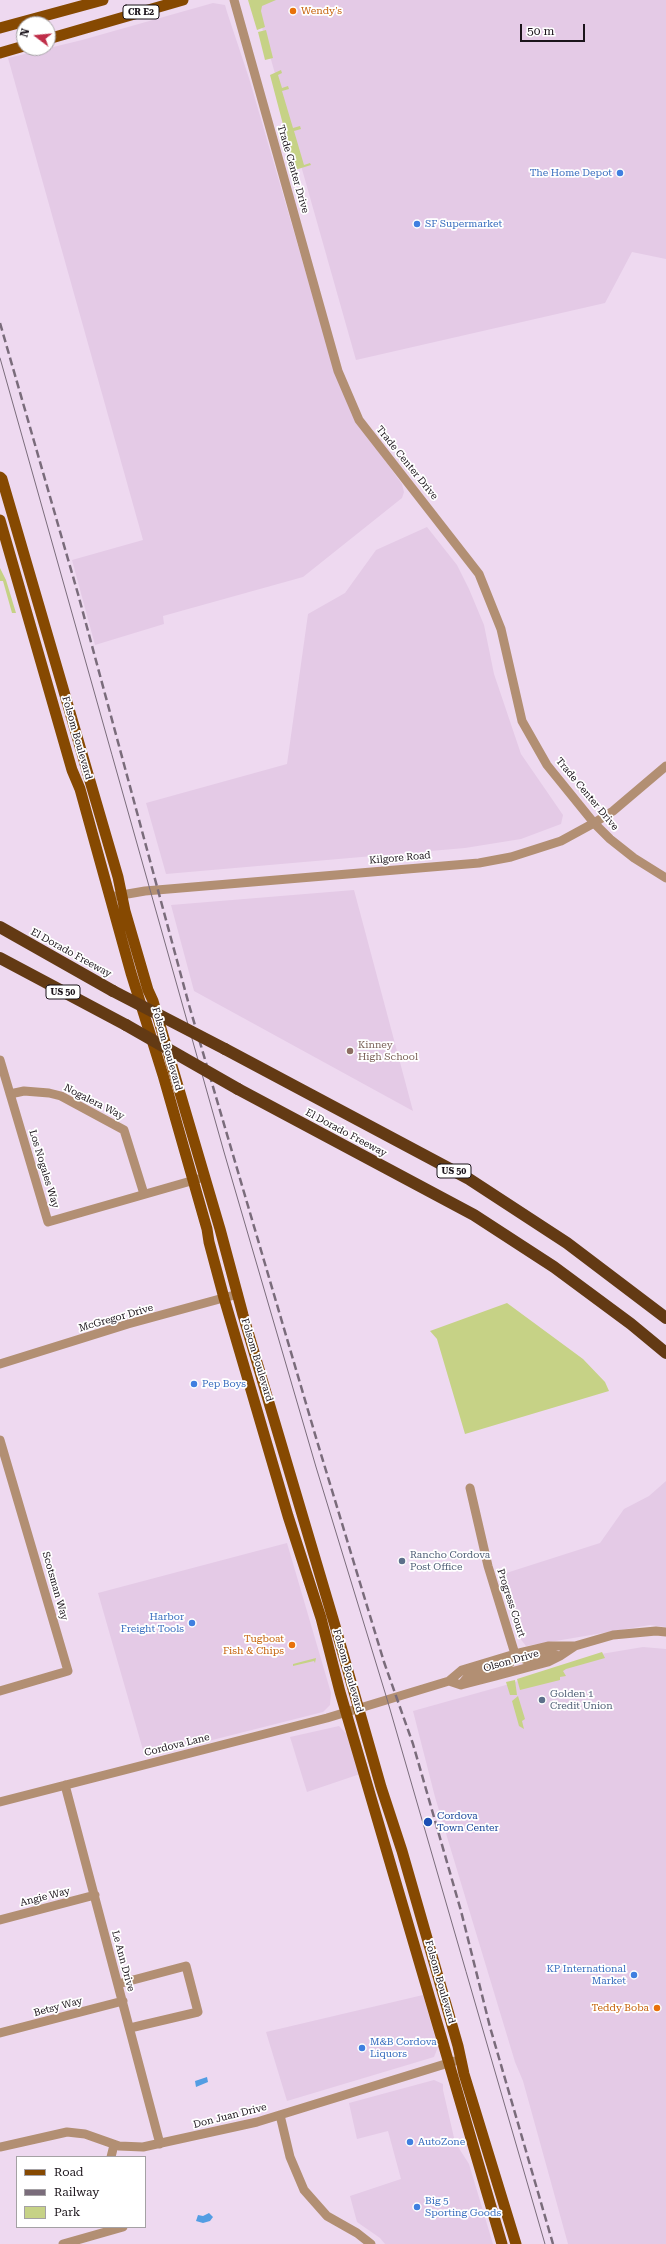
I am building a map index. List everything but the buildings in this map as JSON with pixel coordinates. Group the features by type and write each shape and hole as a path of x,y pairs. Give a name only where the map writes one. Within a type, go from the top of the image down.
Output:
{"highway":[{"name":"El Dorado Freeway","path":"0,927 113,990 470,1179 567,1243 666,1318"},
{"name":"El Dorado Freeway","path":"0,958 126,1025 238,1089 474,1215 554,1267 631,1324 666,1353"}],"main road":[{"path":"0,28 103,0"},
{"name":"CR E2","path":"56,37 183,0"},
{"path":"0,53 16,48"},
{"name":"Folsom Boulevard","path":"0,477 2,478 122,894 148,990 175,1076 224,1298 288,1516 321,1618 327,1648 502,2244"},
{"path":"0,520 28,619 36,623 37,636 46,657 56,666"},
{"name":"Folsom Boulevard","path":"37,636 72,770 80,789 110,897 198,1179 220,1228 358,1708 436,1966 461,2059 516,2244"},
{"path":"288,1516 296,1519 307,1550 315,1558"},
{"path":"394,1879 406,1890 427,1962 436,1966"}],"street":[{"name":"Trade Center Drive","path":"234,0 338,371 356,415 380,448 443,525 480,574 501,629 522,721 547,765 594,823 622,849 666,878"},
{"name":"Kilgore Road","path":"110,897 122,894 491,861 529,852 561,841 613,811 666,766"},
{"name":"Los Nogales Way","path":"0,1060 48,1222 198,1179"},
{"name":"Nogalera Way","path":"10,1094 24,1091 49,1092 61,1096 124,1130 144,1194"},
{"name":"McGregor Drive","path":"0,1364 114,1328 238,1294"},
{"name":"Scotsman Way","path":"0,1440 68,1670 0,1691"},
{"name":"Progress Court","path":"470,1488 488,1566 515,1654"},
{"name":"Olson Drive","path":"358,1708 449,1681 462,1670 515,1654 549,1646 575,1646 613,1635 656,1631 666,1632"},
{"name":"Olson Drive","path":"461,1685 548,1662 575,1646"},
{"path":"449,1681 461,1685 469,1675 505,1666 515,1654 526,1660 552,1654 560,1656"},
{"name":"Cordova Lane","path":"0,1802 279,1731 358,1708"},
{"name":"Le Ann Drive","path":"65,1785 160,2144"},
{"name":"Angie Way","path":"0,1920 95,1895"},
{"path":"118,1984 186,1966 198,2012 130,2028"},
{"name":"Betsy Way","path":"0,2033 122,2001"},
{"name":"Don Juan Drive","path":"0,2147 66,2132 85,2134 114,2145 131,2148 160,2144 214,2133 280,2115 461,2059"},
{"path":"280,2115 290,2157 304,2190 327,2216 357,2233 371,2244"},
{"path":"111,2156 114,2145"},
{"path":"63,2244 119,2228"}],"shaded area":[{"path":"257,0 666,0 666,259 632,252 605,303 356,360 255,3"},
{"path":"213,3 225,5 249,78 334,369 352,415 402,484 404,492 402,498 303,577 163,616 164,624 95,645 72,560 143,540 8,58 16,56 56,56 56,46"},
{"path":"427,527 457,565 469,589 484,625 494,674 521,754 563,815 561,824 521,839 465,848 166,874 146,803 287,764 308,614 345,593 376,550"},
{"name":"Kinney High School","path":"354,890 413,1111 194,991 171,905"},
{"path":"666,1481 666,1627 650,1625 526,1646 519,1637 500,1575 600,1543 624,1509 649,1496"},
{"path":"287,1543 331,1693 330,1705 323,1712 145,1757 98,1593"},
{"path":"643,1647 666,1649 666,2244 568,2244 523,2081 515,2062 435,1797 413,1711 506,1685 601,1654"},
{"path":"339,1726 348,1735 360,1774 307,1792 290,1737"},
{"path":"423,1995 438,2047 434,2057 287,2101 266,2032"},
{"path":"434,2080 443,2084 443,2090 455,2142 469,2164 493,2244 385,2244 380,2238 357,2222 350,2196 401,2179 388,2131 357,2139 349,2103"}],"green space":[{"path":"248,0 276,0 262,6 261,11 265,27 257,30"},
{"path":"266,30 273,58 265,60 258,32"},
{"path":"281,70 282,73 278,75 282,88 288,86 289,89 282,91 293,128 300,126 301,129 294,131 304,165 310,163 311,165 295,170 270,75"},
{"path":"0,568 6,580 16,613 12,613 3,581 0,581"},
{"path":"507,1303 583,1359 605,1382 609,1391 465,1434 437,1339 430,1331"},
{"path":"602,1652 605,1658 566,1669 563,1671 566,1676 560,1677 560,1680 520,1690 517,1679"},
{"path":"316,1658 315,1663 314,1661 293,1666 293,1664"},
{"path":"515,1680 517,1695 510,1695 506,1682"},
{"path":"518,1696 525,1719 522,1721 524,1729 519,1726 512,1701"}],"water":[{"path":"207,2077 208,2082 196,2087 195,2081"},
{"path":"209,2213 213,2217 210,2221 203,2223 196,2221 198,2215 203,2216"}],"tram line":[{"path":"0,358 224,1152 316,1467 387,1699 545,2244"}],"railway":[{"path":"0,323 78,594 189,1005 317,1441 384,1662 413,1744 461,1911 490,2027 553,2244"}],"place":[{"name":"Wendy's","path":"293,11"},
{"name":"The Home Depot","path":"620,173"},
{"name":"SF Supermarket","path":"417,224"},
{"name":"Kinney High School","path":"350,1051"},
{"name":"Pep Boys","path":"194,1384"},
{"name":"Rancho Cordova Post Office","path":"402,1561"},
{"name":"Harbor Freight Tools","path":"192,1623"},
{"name":"Tugboat Fish & Chips","path":"292,1645"},
{"name":"Golden 1 Credit Union","path":"542,1700"},
{"name":"Cordova Town Center","path":"428,1822"},
{"name":"KP International Market","path":"634,1975"},
{"name":"Teddy Boba","path":"657,2008"},
{"name":"M&B Cordova Liquors","path":"362,2048"},
{"name":"AutoZone","path":"410,2142"},
{"name":"Big 5 Sporting Goods","path":"417,2207"}]}
